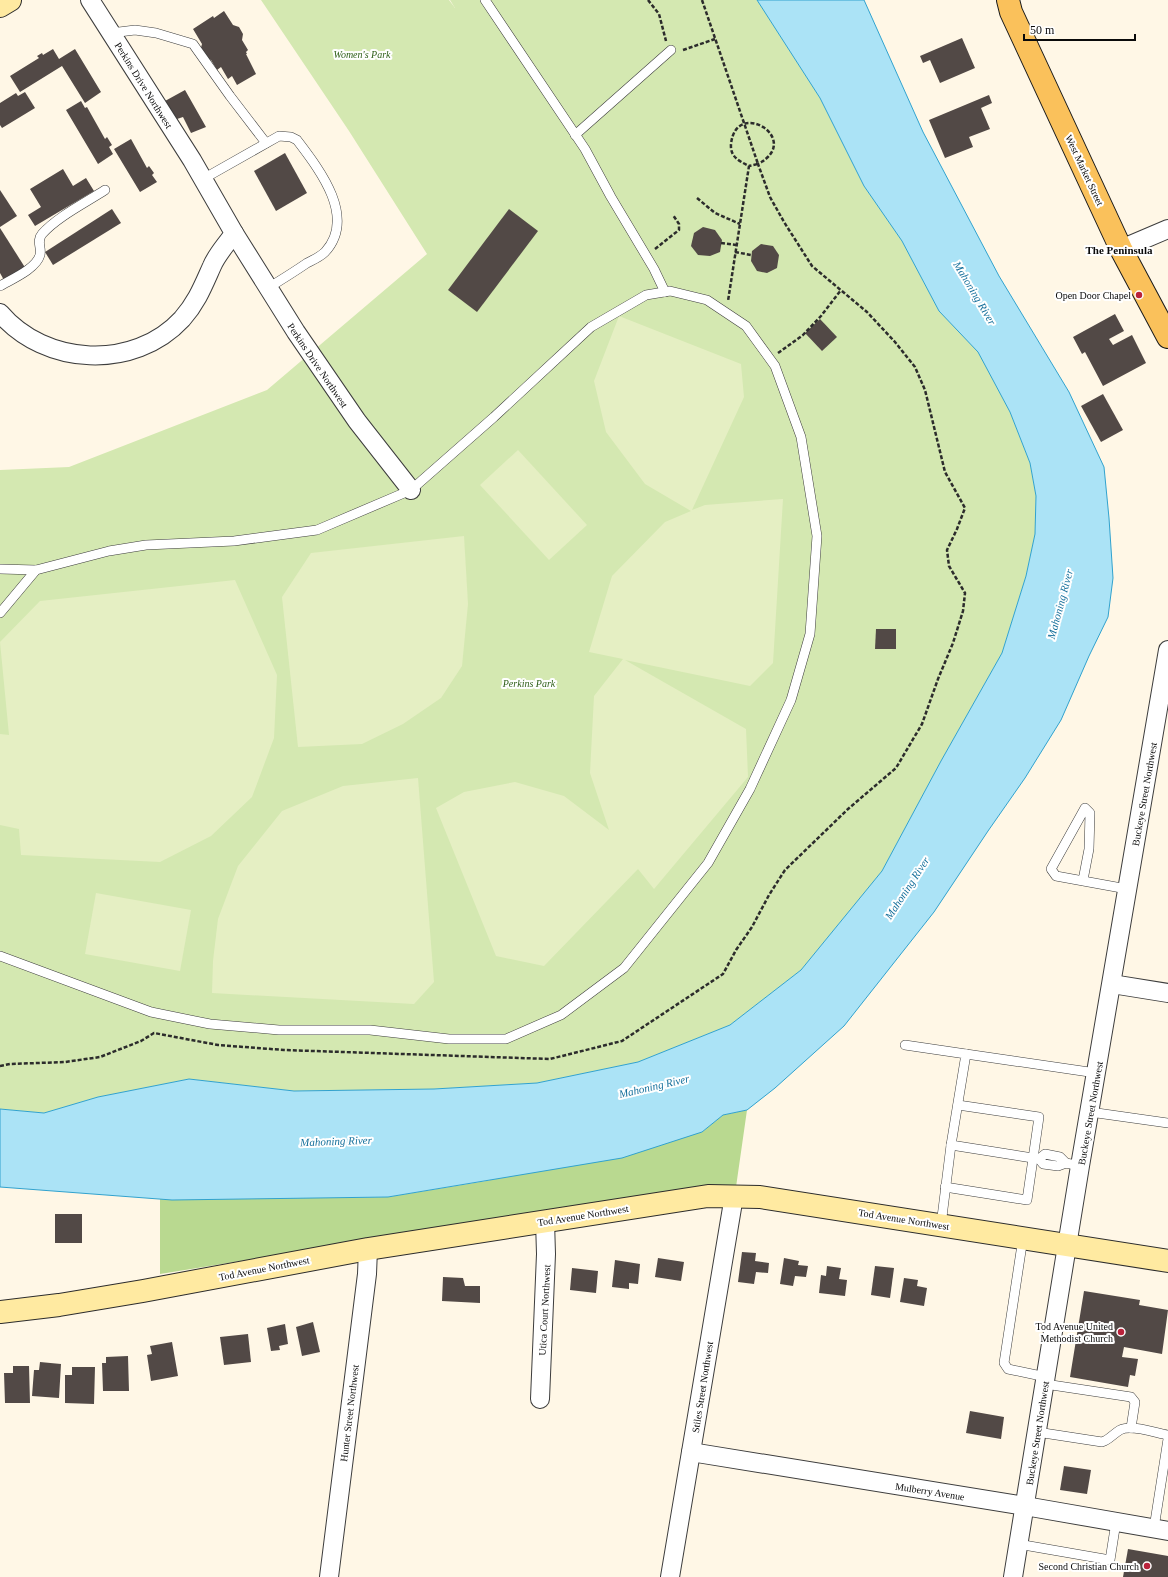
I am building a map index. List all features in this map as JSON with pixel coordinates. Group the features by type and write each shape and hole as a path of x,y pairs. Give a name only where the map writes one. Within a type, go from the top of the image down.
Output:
{"main road":[{"path":"0,6 10,0"},
{"name":"West Market Street","path":"1008,0 1012,12 1121,249 1168,337"},
{"name":"Tod Avenue Northwest","path":"0,1312 59,1305 143,1291 368,1249 708,1196 760,1196 1168,1261"}],"street":[{"name":"Perkins Drive Northwest","path":"90,0 203,179 234,233 296,332 357,421 411,490"},
{"path":"1121,249 1168,229"},
{"path":"0,313 19,332 37,342 68,353 100,356 136,348 160,337 171,329 191,308 206,282 212,265 234,233"},
{"name":"Buckeye Street Northwest","path":"1013,1577 1068,1244 1073,1165 1090,1112 1168,650"},
{"path":"1112,984 1168,993"},
{"name":"Stiles Street Northwest","path":"670,1577 734,1196"},
{"name":"Utica Court Northwest","path":"540,1399 546,1254 545,1221"},
{"name":"Hunter Street Northwest","path":"328,1577 367,1274 368,1249"},
{"name":"Mulberry Avenue","path":"691,1452 1025,1506 1161,1530"}],"lane":[{"path":"485,0 586,150 610,197 646,256 665,292"},
{"path":"111,33 135,30 156,33 193,44 266,143"},
{"path":"575,135 671,50"},
{"path":"203,179 280,136 291,137 297,140 330,188 335,204 337,225 333,242 324,253 268,288"},
{"path":"0,286 36,264 40,252 39,242 41,235 59,220 105,190"},
{"path":"0,569 36,570 109,550 146,545 234,541 317,530 411,490 494,417 591,327 646,295 670,291 706,300 746,326 774,366 800,437 817,536 810,634 791,700 750,789 708,863 624,968 561,1015 506,1039 449,1039 370,1030 279,1030 210,1024 151,1012 0,956"},
{"path":"0,613 36,570"},
{"path":"1083,880 1089,849 1090,813 1085,808 1051,869 1056,876 1128,889"},
{"path":"906,1045 1096,1073"},
{"path":"940,1225 951,1144 966,1054"},
{"path":"945,1187 1027,1200 1036,1158 1039,1117 958,1105"},
{"path":"1090,1112 1168,1123"},
{"path":"951,1144 1036,1158 1045,1154 1060,1157 1073,1165"},
{"path":"1023,1238 1004,1363 1008,1369 1046,1381 1131,1397 1135,1402 1131,1428"},
{"path":"1037,1432 1102,1442 1108,1440 1121,1430 1131,1428 1168,1435"},
{"path":"1161,1530 1168,1439"},
{"path":"1018,1544 1110,1560 1116,1522"}],"path":[{"path":"648,0 659,14 667,45 673,54 715,39"},
{"path":"0,1066 10,1064 65,1062 100,1057 141,1041 154,1033 218,1046 284,1050 550,1059 622,1042 723,974 785,870 848,809 896,768 922,724 963,611 965,593 949,566 947,550 965,508 945,472 925,390 915,367 895,342 867,312 812,266 770,197 702,0"},
{"path":"750,123 757,123 767,129 774,139 772,153 758,164 749,166 738,161 731,151 732,140 736,131 740,127 750,123"},
{"path":"726,312 749,166"},
{"path":"697,198 715,213 740,224"},
{"path":"646,256 679,230 679,224 673,215"},
{"path":"721,243 736,245"},
{"path":"735,252 751,254"},
{"path":"774,356 803,335 822,316 841,290"}],"green space":[{"name":"Perkins Park","path":"261,0 449,0 455,8 450,0 757,0 820,98 864,186 902,241 939,311 978,351 1010,412 1030,463 1036,496 1035,534 1026,576 1002,653 941,761 882,871 801,970 730,1025 638,1062 537,1083 434,1089 294,1091 189,1079 98,1097 44,1113 0,1109 0,470 69,467 267,390 427,254 349,131"},
{"path":"619,316 741,364 744,397 692,510 705,505 783,499 773,663 750,686 625,660 746,729 748,777 654,889 638,869 544,966 496,956 436,808 464,792 515,782 564,796 609,830 590,773 594,696 623,659 589,652 612,576 665,522 691,511 645,484 606,432 594,381"},
{"path":"518,450 587,525 549,560 480,485"},
{"path":"464,536 468,604 462,666 441,698 403,724 362,744 298,747 282,597 311,553"},
{"path":"235,580 277,675 274,738 252,797 211,836 160,862 21,855 19,829 0,825 0,734 9,735 0,642 40,601"},
{"path":"418,778 434,982 414,1004 212,993 213,961 218,919 238,866 282,811 343,786"},
{"path":"96,893 191,910 180,971 85,954"},
{"path":"747,1110 736,1187 715,1185 160,1274 160,1199 388,1197 486,1181 702,1132 723,1115"}],"water":[{"name":"Mahoning River","path":"757,0 864,0 923,132 999,276 1069,392 1104,467 1113,578 1108,617 1061,720 1025,778 934,912 844,1026 775,1088 747,1110 723,1115 702,1132 622,1158 388,1197 172,1200 0,1187 0,1109 44,1113 98,1097 189,1079 294,1091 434,1089 537,1083 638,1062 730,1025 801,970 882,871 941,761 1002,653 1026,576 1035,534 1036,496 1030,463 1010,412 978,352 939,311 902,241 864,186 820,98"}],"building":[{"path":"224,11 233,25 239,27 243,34 242,40 248,50 246,54 256,74 237,85 232,76 228,79 221,67 217,70 211,60 204,58 200,51 202,44 193,29"},
{"path":"962,38 975,68 940,83 930,60 923,63 920,56"},
{"path":"53,49 59,59 75,49 101,92 85,103 62,66 20,92 10,76 39,58 37,56 42,53 43,55"},
{"path":"185,90 206,127 191,133 183,117 174,120 165,101"},
{"path":"25,92 35,108 2,128 0,125 0,103 16,93 18,96"},
{"path":"989,95 992,103 981,108 990,129 969,137 973,147 945,158 929,120"},
{"path":"81,101 85,108 87,107 105,139 107,137 112,145 109,147 113,154 98,164 66,110"},
{"path":"131,139 147,168 149,166 154,173 152,175 157,182 140,192 114,149"},
{"path":"285,153 307,193 276,211 254,171"},
{"path":"63,169 73,186 86,178 94,191 35,226 28,215 41,207 30,189"},
{"path":"0,190 17,216 0,227"},
{"path":"112,209 121,223 53,265 45,252"},
{"path":"509,209 538,231 477,312 448,290"},
{"path":"703,227 715,230 722,240 720,252 710,256 698,255 691,246 694,233"},
{"path":"0,228 26,269 5,282 0,273"},
{"path":"761,244 773,246 779,255 777,268 767,273 757,271 751,261 752,251"},
{"path":"1115,314 1124,331 1109,339 1113,345 1132,335 1146,363 1103,386 1085,352 1082,354 1073,337"},
{"path":"820,319 837,337 822,351 805,333"},
{"path":"1103,394 1123,430 1101,442 1081,406"},
{"path":"876,629 896,629 896,649 875,649"},
{"path":"55,1214 82,1214 82,1243 55,1243"},
{"path":"742,1252 756,1253 755,1261 769,1263 768,1273 756,1272 754,1284 738,1282"},
{"path":"658,1258 684,1262 681,1281 655,1277"},
{"path":"784,1258 799,1261 798,1265 808,1266 806,1277 795,1276 793,1286 780,1284"},
{"path":"615,1260 640,1264 638,1284 629,1283 629,1289 612,1287"},
{"path":"827,1266 841,1268 839,1279 847,1280 845,1296 819,1293 821,1275 826,1276"},
{"path":"875,1266 894,1268 890,1298 871,1295"},
{"path":"572,1268 598,1271 596,1293 570,1290"},
{"path":"443,1277 463,1278 465,1286 480,1286 480,1303 442,1301"},
{"path":"904,1278 918,1280 917,1286 927,1288 924,1306 900,1302"},
{"name":"Tod Avenue United Methodist Church","path":"1084,1291 1140,1300 1139,1305 1168,1310 1162,1354 1124,1347 1122,1357 1138,1359 1135,1376 1130,1375 1128,1387 1070,1377"},
{"path":"313,1322 320,1352 302,1356 296,1327"},
{"path":"285,1324 288,1344 279,1346 280,1350 271,1351 267,1328"},
{"path":"248,1334 251,1362 224,1365 220,1337"},
{"path":"172,1342 178,1376 151,1381 147,1355 152,1354 150,1346"},
{"path":"128,1356 129,1391 103,1391 102,1363 106,1363 106,1357"},
{"path":"40,1362 61,1364 59,1398 32,1396 34,1370 39,1370"},
{"path":"13,1366 29,1366 30,1403 5,1403 4,1373 13,1373"},
{"path":"72,1367 95,1367 94,1404 65,1403 65,1375 72,1375"},
{"path":"970,1411 1004,1417 1001,1439 966,1433"},
{"path":"1064,1466 1091,1470 1087,1494 1060,1490"},
{"name":"Second Christian Church","path":"1128,1549 1168,1556 1168,1577 1123,1577"}],"place":[{"name":"Open Door Chapel","path":"1139,295"},
{"name":"Tod Avenue United Methodist Church","path":"1121,1332"},
{"name":"Second Christian Church","path":"1147,1566"}],"district":[{"name":"The Peninsula","path":"1119,250"}],"park label":[{"name":"Women's Park","path":"362,54"}]}
